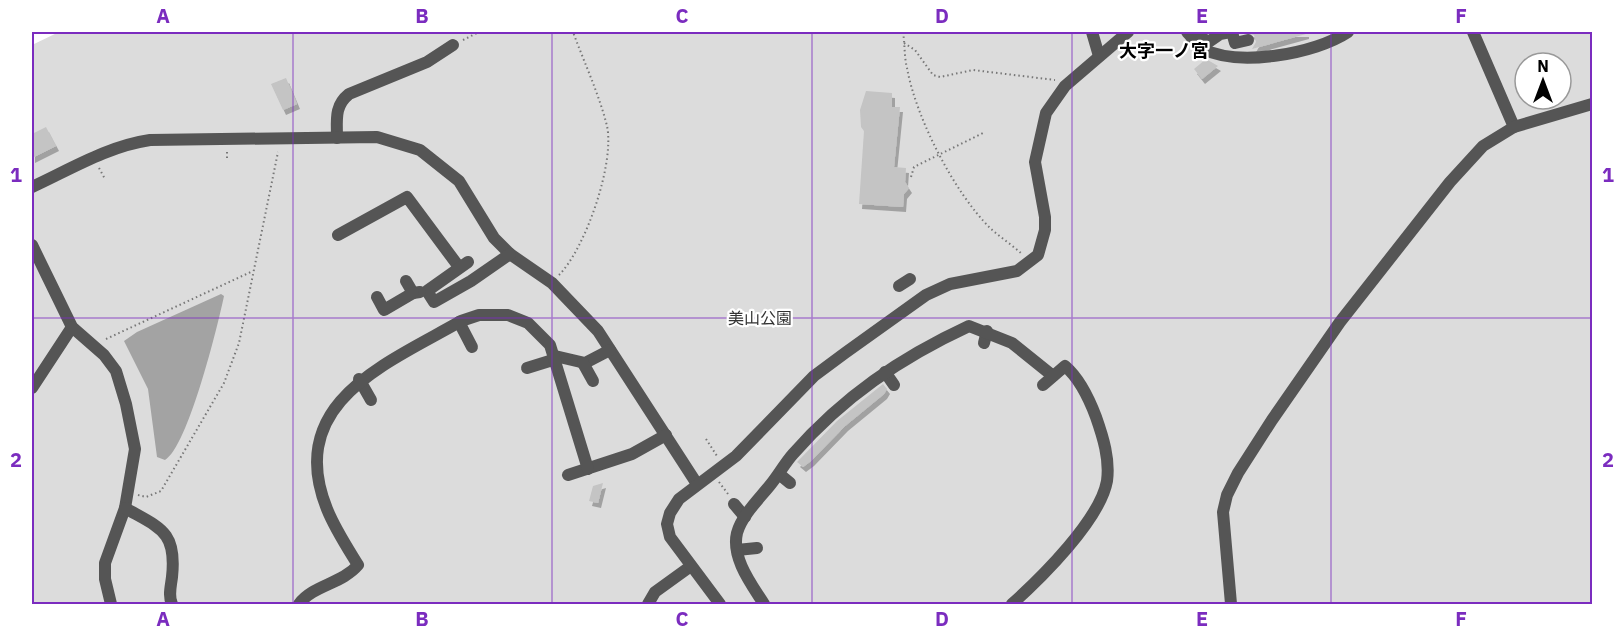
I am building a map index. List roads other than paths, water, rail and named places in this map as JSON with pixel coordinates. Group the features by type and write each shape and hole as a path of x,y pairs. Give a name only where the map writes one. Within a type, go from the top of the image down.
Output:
{"street":[{"path":"1092,32 1099,56"},
{"path":"720,604 670,537 668,524 674,506 697,484 736,456 814,376 926,295 950,284 1017,271 1038,255 1045,230 1044,208 1035,162 1046,113 1065,86 1128,32"},
{"path":"1187,32 1201,48 1217,53 1258,58 1317,47 1348,32"},
{"path":"1197,32 1207,43 1220,34 1231,32 1235,43 1248,40"},
{"path":"1473,32 1514,127"},
{"path":"337,138 337,114 340,102 350,94 427,62 453,45"},
{"path":"1231,604 1223,512 1238,473 1340,322 1450,182 1483,146 1514,127 1593,104"},
{"path":"32,187 106,153 140,142 378,138 420,150 459,181 494,238 510,254 552,283 577,306 610,350 697,484"},
{"path":"338,236 407,197 463,265 427,291 413,292 384,310 377,297"},
{"path":"32,245 72,327 104,355 116,371 126,404 135,449 125,508 105,563 105,579 111,604"},
{"path":"427,291 434,302 471,281 510,254"},
{"path":"899,286 910,279"},
{"path":"406,281 413,292"},
{"path":"299,604 315,591 342,579 358,565 326,507 319,480 320,439 330,412 359,380 459,322 489,314 518,318 540,333 555,358 588,469"},
{"path":"459,322 472,347"},
{"path":"764,604 744,569 737,550 737,533 745,517 779,474 790,456 831,414 885,372 969,326 985,337 1012,343 1053,376"},
{"path":"32,388 72,327"},
{"path":"527,368 555,358 583,363 592,362 610,350"},
{"path":"583,363 593,381"},
{"path":"1012,604 1058,558 1090,518 1107,482 1105,448 1093,410 1071,372 1065,366 1043,385"},
{"path":"885,372 894,385"},
{"path":"359,380 371,400"},
{"path":"568,475 632,454 666,435"},
{"path":"779,474 790,483"},
{"path":"734,504 745,517"},
{"path":"125,508 159,528 171,541 173,568 169,599 172,604"},
{"path":"737,550 757,548"},
{"path":"648,604 655,592 691,566"}],"district":[{"name":"大字一ノ宮","path":"1164,51"}],"park label":[{"name":"美山公園","path":"760,318"}]}
